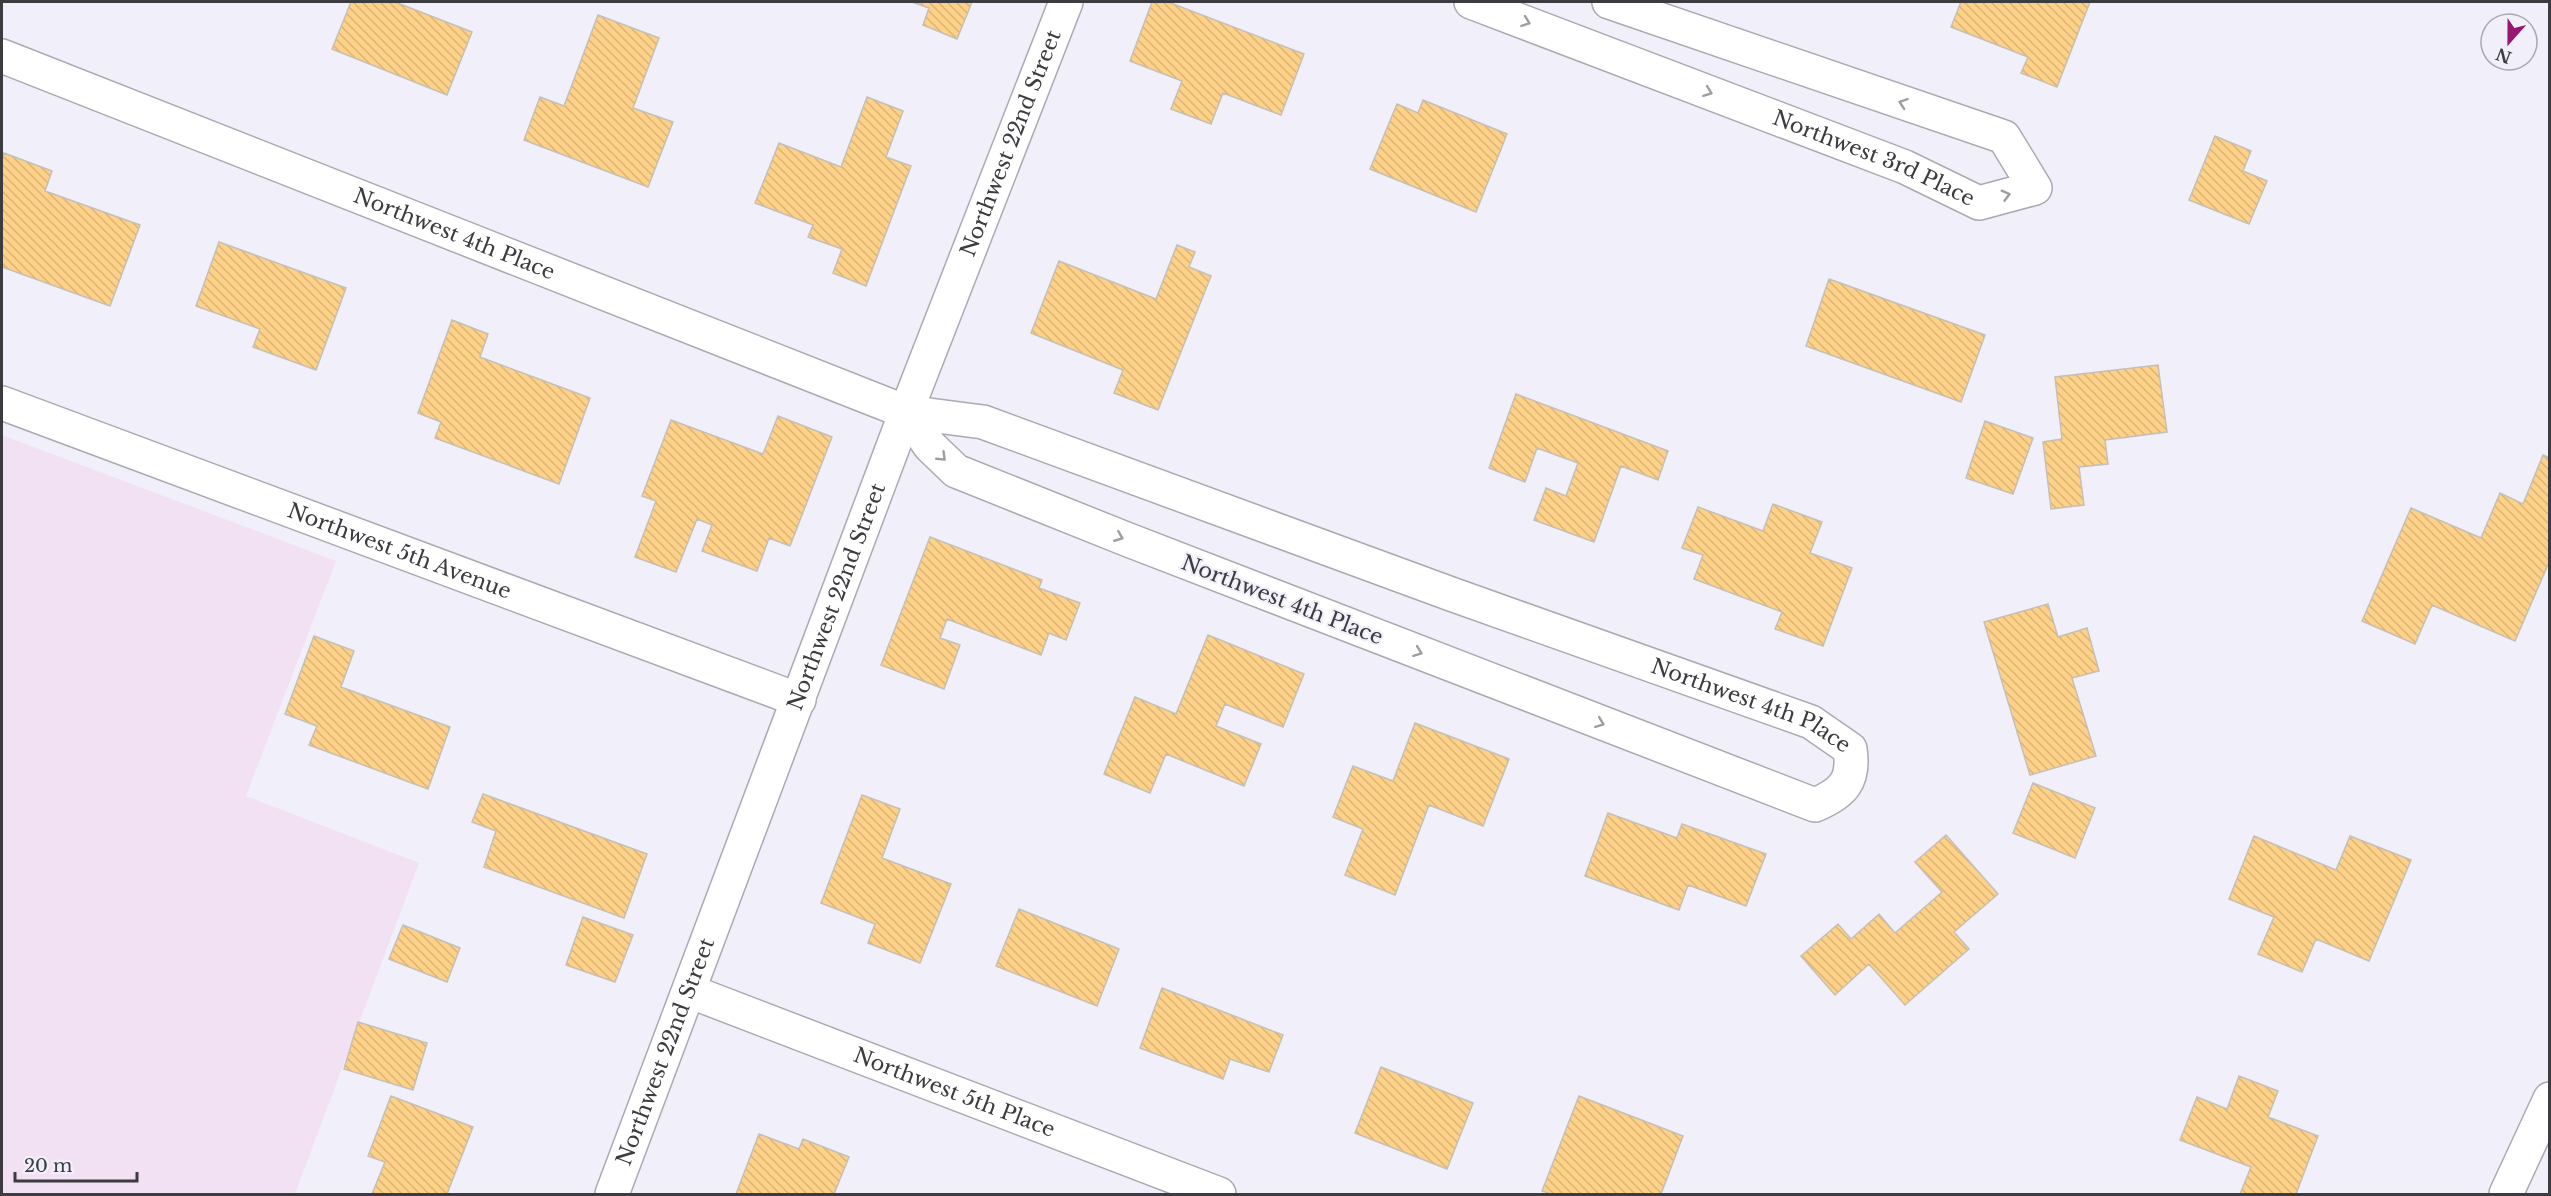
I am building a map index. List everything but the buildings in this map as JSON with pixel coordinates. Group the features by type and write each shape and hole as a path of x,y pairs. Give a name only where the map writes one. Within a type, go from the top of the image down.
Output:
{"street":[{"name":"Northwest 22nd Street","path":"612,1194 906,412 1066,2"},
{"name":"Northwest 3rd Place","path":"1471,2 1905,167 1979,203 2035,188 2004,137 1609,2"},
{"name":"Northwest 4th Place","path":"2,56 906,412 983,422 1811,722 1850,749 1852,766 1848,780 1837,796 1815,805 1148,548 956,471 930,446 906,412"},
{"name":"Northwest 5th Avenue","path":"2,403 799,700"},
{"name":"Northwest 5th Place","path":"689,991 1220,1194"},
{"path":"2506,1194 2550,1099"}],"shaded area":[{"path":"2,435 336,561 246,796 419,863 295,1194 2,1194"}]}
